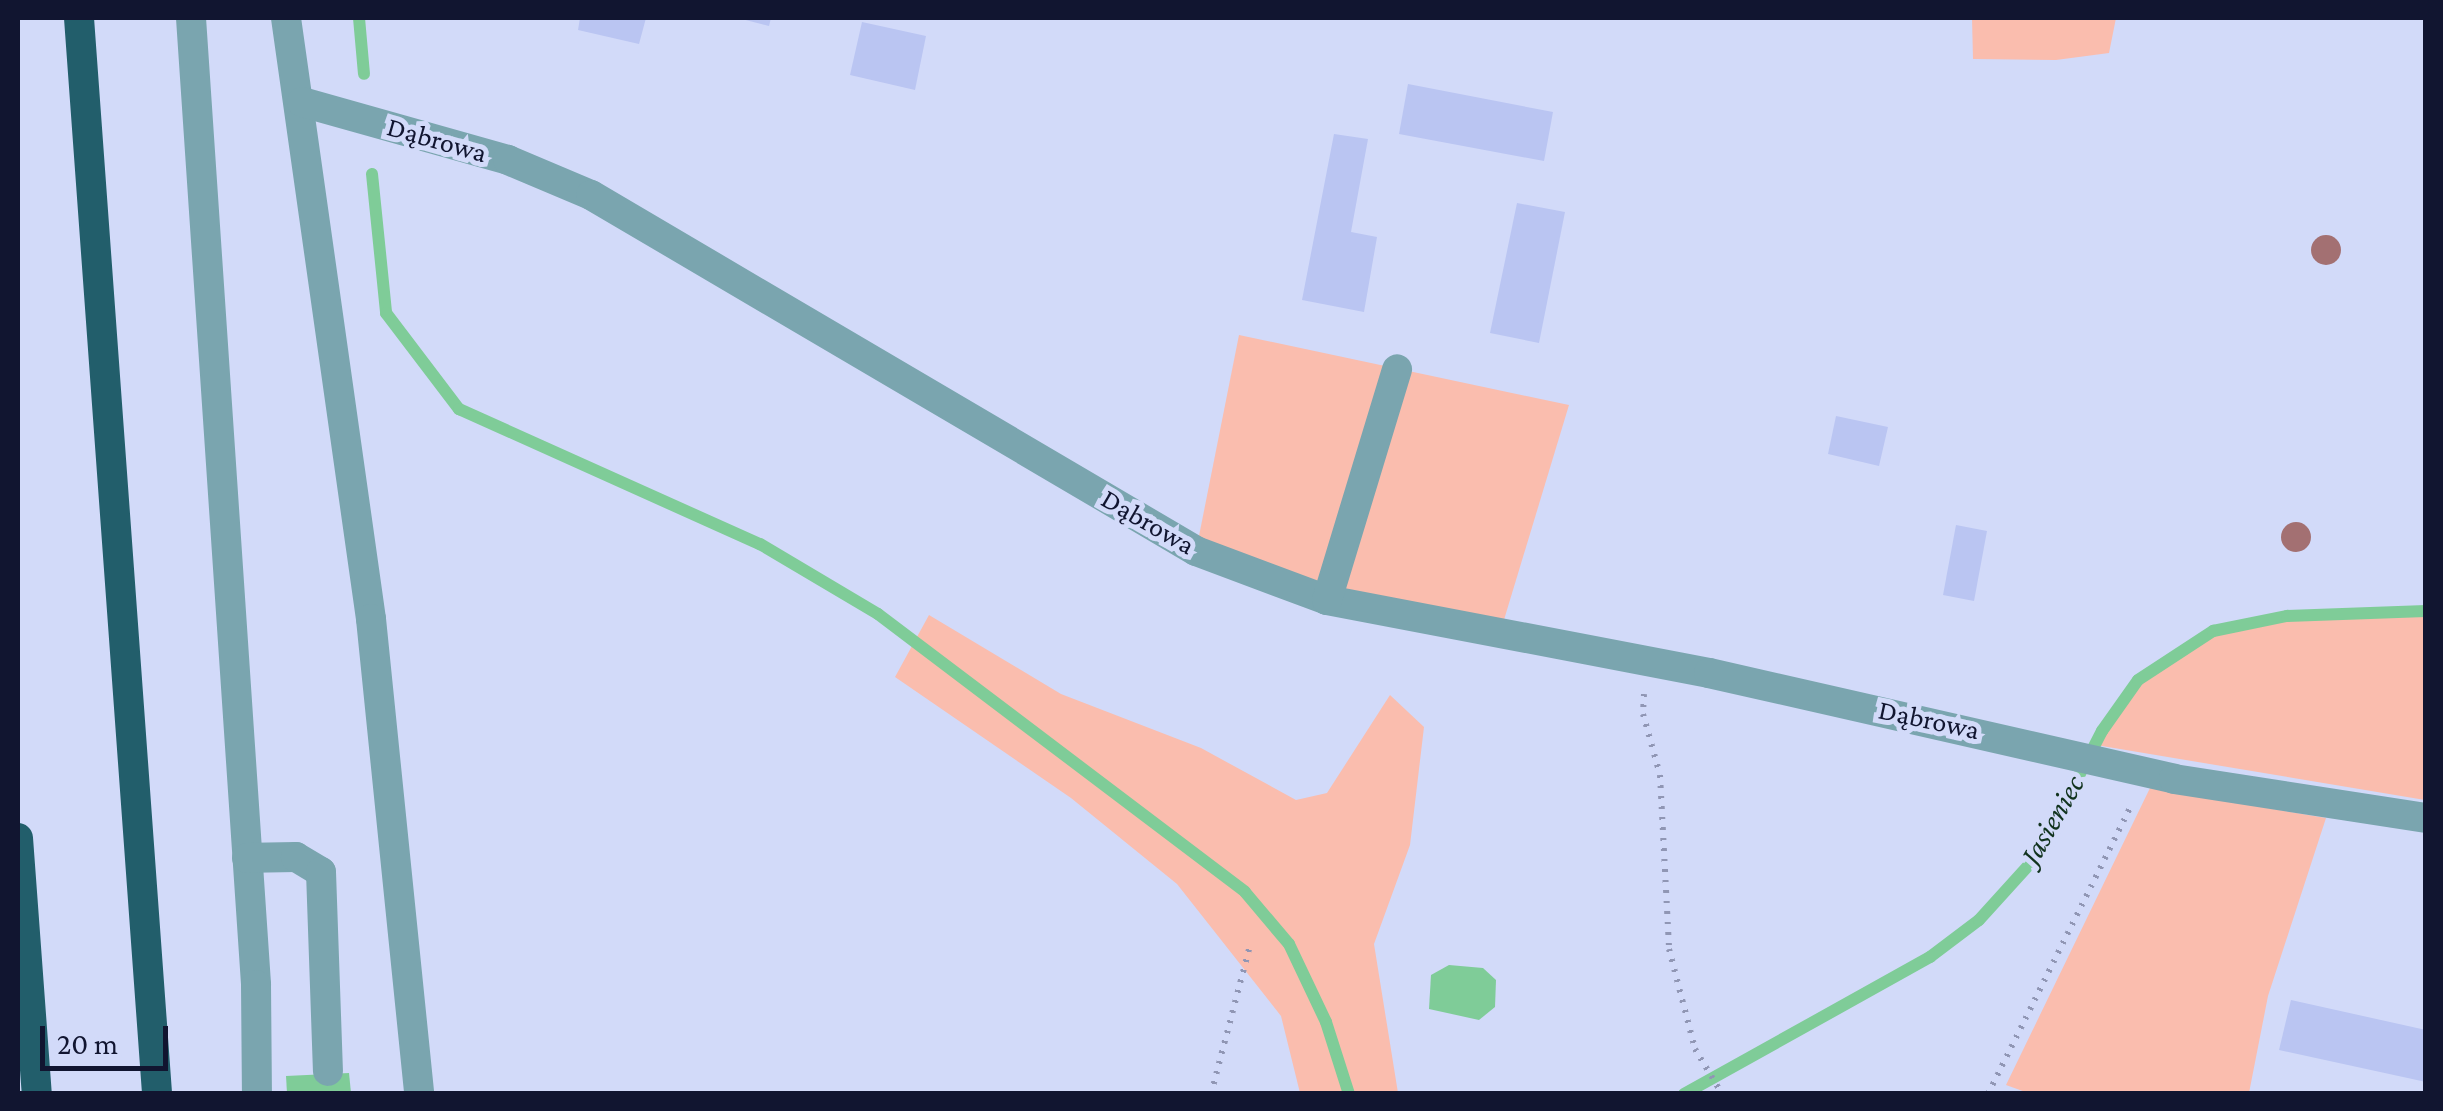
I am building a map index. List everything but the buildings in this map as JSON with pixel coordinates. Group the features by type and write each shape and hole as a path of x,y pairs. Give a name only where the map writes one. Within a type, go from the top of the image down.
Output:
{"highway":[{"path":"78,18 158,1094"},
{"path":"18,838 37,1094"}],"street":[{"path":"191,18 247,858 257,1094"},
{"path":"286,18 302,102 372,620 419,1094"},
{"name":"Dąbrowa","path":"302,102 508,160 591,195 1196,551 1327,600 1646,661 2066,749 2128,768"},
{"path":"1327,600 1396,369"},
{"path":"2128,768 2426,818"},
{"path":"247,858 296,857 321,872 328,1071"}],"path":[{"path":"1646,661 1642,714 1660,775 1669,949 1695,1049 1722,1094"},
{"path":"1988,1094 2126,820 2128,768"},
{"path":"1212,1094 1250,945"}],"shaded area":[{"path":"1972,18 2116,18 2109,53 2056,60 1973,59"},
{"path":"1239,335 1569,405 1500,633 1196,551"},
{"path":"2425,611 2425,800 2096,745 2138,680 2213,631 2287,616"},
{"path":"929,615 1061,694 1201,748 1296,800 1327,793 1390,695 1424,727 1410,845 1374,944 1398,1093 1300,1093 1281,1016 1177,884 1071,798 895,677"},
{"path":"2150,788 2326,818 2268,996 2249,1093 2031,1094 2006,1085"},
{"path":"1449,965 1483,968 1496,980 1495,1007 1479,1020 1429,1009 1431,975"},
{"path":"349,1073 351,1093 287,1093 286,1076"}],"waterway":[{"path":"359,18 364,74"},
{"path":"372,174 386,313 459,409 760,544 878,614 1245,892 1289,944 1326,1022 1349,1094"},
{"name":"Jasieniec","path":"1684,1094 1930,957 1979,920 2038,855 2102,731 2138,680 2213,631 2287,616 2426,611"}]}
